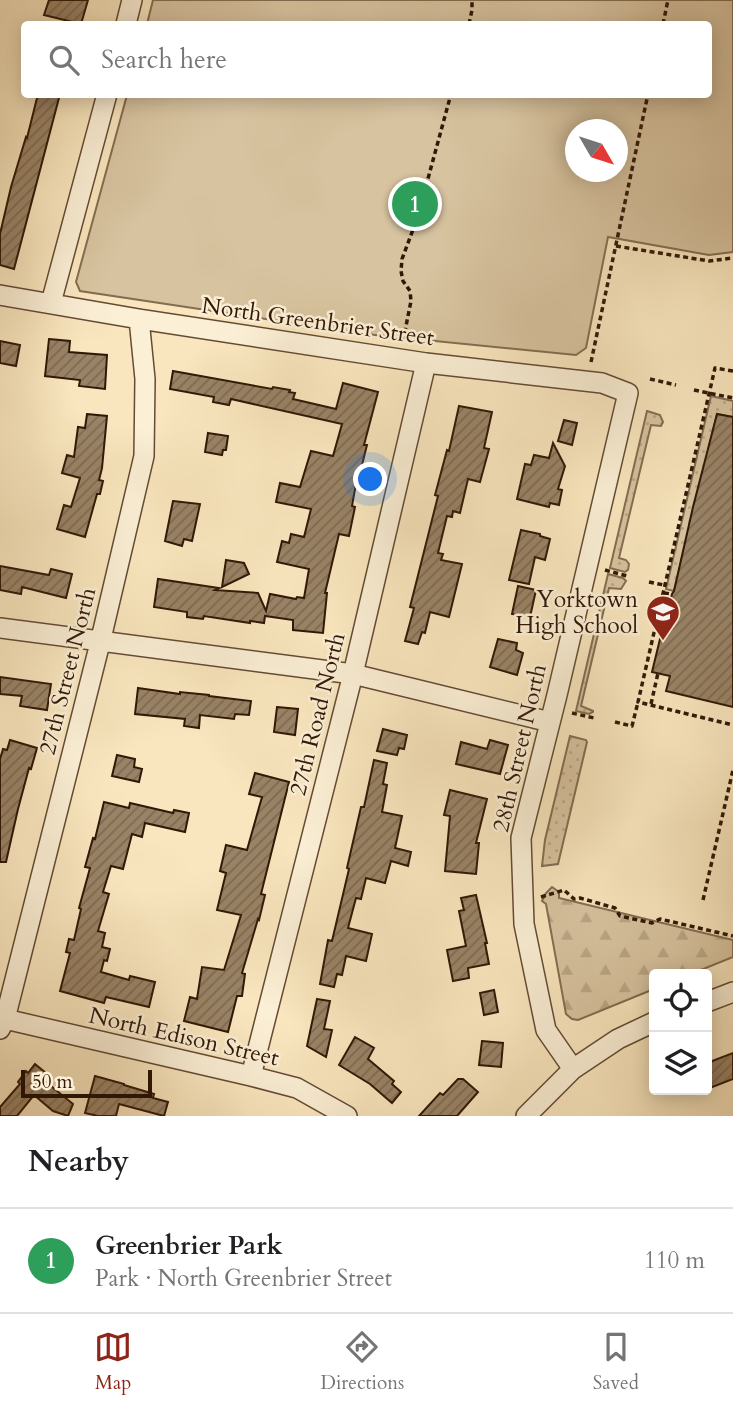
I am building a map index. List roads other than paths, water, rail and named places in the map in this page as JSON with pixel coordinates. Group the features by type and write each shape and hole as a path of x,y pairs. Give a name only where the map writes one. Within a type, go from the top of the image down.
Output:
{"street":[{"path":"127,21 132,0"},
{"path":"51,303 106,98"},
{"name":"North Greenbrier Street","path":"0,295 426,363 602,383 628,393"},
{"name":"27th Street North","path":"2,1024 100,642 144,456 145,379 139,319"},
{"name":"27th Road North","path":"251,1076 353,674 426,363"},
{"name":"28th Street North","path":"573,1069 546,1030 524,924 521,838 628,393"},
{"path":"0,628 353,674 550,722"},
{"path":"712,1000 733,992"},
{"name":"North Edison Street","path":"2,1024 297,1088 347,1116"},
{"path":"526,1116 573,1069 618,1039 649,1024"}],"place":[{"name":"Greenbrier Park","path":"415,204"},
{"name":"Yorktown High School","path":"663,642"}]}
